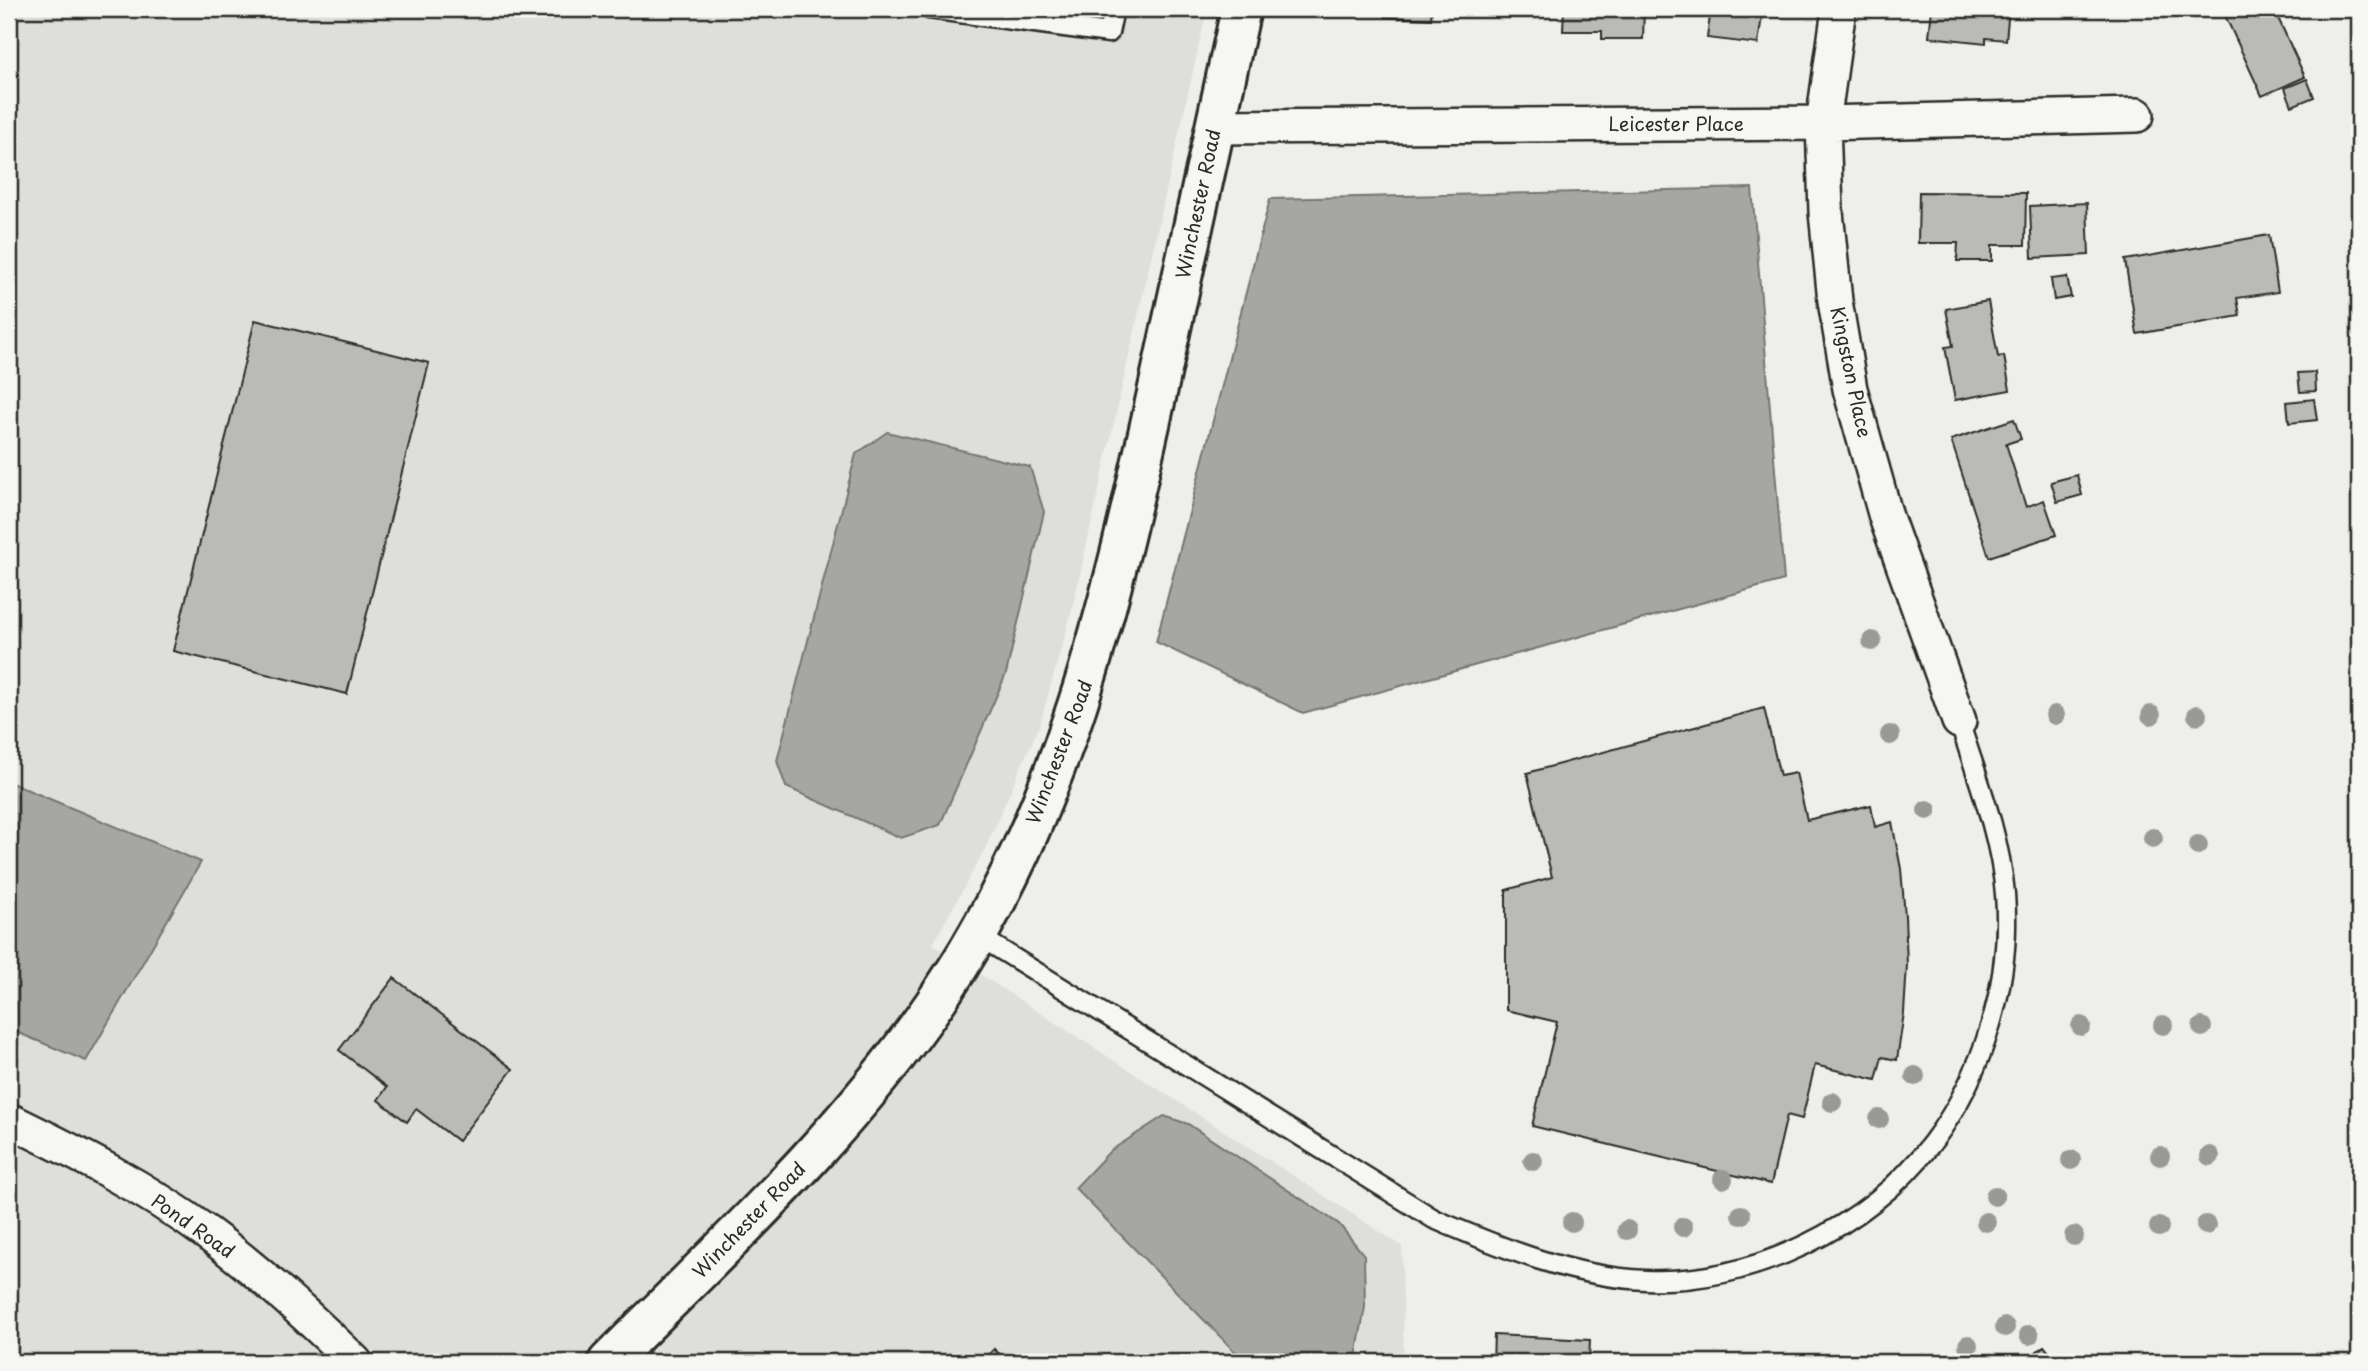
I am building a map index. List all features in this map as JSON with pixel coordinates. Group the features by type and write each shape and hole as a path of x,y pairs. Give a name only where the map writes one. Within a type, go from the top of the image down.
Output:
{"street":[{"name":"Winchester Road","path":"608,1362 842,1124 891,1063 939,996 977,935 1038,814 1069,735 1117,570 1241,9"},
{"name":"Kingston Place","path":"1839,9 1823,123 1826,212 1835,301 1850,389 1886,517 1959,721"},
{"name":"Leicester Place","path":"1215,127 1823,123 2137,115"},
{"name":"Pond Road","path":"9,1120 115,1174 206,1232 290,1299 355,1362"}],"lane":[{"path":"929,9 1109,33 1114,9"},
{"path":"977,935 1434,1219 1508,1251 1588,1273 1647,1280 1706,1276 1763,1263 1817,1240 1866,1208 1932,1144 1961,1097 1981,1052 1996,1005 2004,957 2005,895 1995,835 1959,721"}],"shaded area":[{"path":"9,9 1207,9 1072,610 1040,724 985,849 933,944 1402,1246 1404,1362 9,1362"},
{"path":"1752,188 1784,580 1303,713 1156,642 1270,199"},
{"path":"887,432 1030,467 1044,512 1006,674 940,825 901,838 786,787 777,761 856,454"},
{"path":"9,782 201,862 86,1061 9,1029"},
{"path":"1164,1116 1188,1124 1339,1224 1364,1255 1365,1307 1355,1362 1245,1362 1075,1188 1110,1151"}],"building":[{"path":"1385,9 1432,9 1431,19 1385,17"},
{"path":"1564,9 1644,9 1643,39 1602,39 1602,31 1563,31"},
{"path":"1711,9 1763,9 1758,44 1707,38"},
{"path":"1932,9 2009,9 2006,40 1986,38 1986,43 1929,37"},
{"path":"2274,9 2305,77 2262,96 2223,11"},
{"path":"2307,79 2314,97 2292,106 2285,88"},
{"path":"1919,192 2026,193 2025,245 1992,245 1992,261 1957,261 1958,243 1918,243"},
{"path":"2087,203 2089,255 2032,258 2030,206"},
{"path":"2269,235 2278,292 2237,298 2240,316 2137,334 2125,260"},
{"path":"2067,277 2071,297 2054,300 2051,279"},
{"path":"1988,301 1998,357 2004,356 2010,390 1955,400 1945,347 1953,346 1946,309"},
{"path":"255,320 429,363 347,694 173,651"},
{"path":"2315,372 2316,391 2300,392 2298,373"},
{"path":"2314,399 2317,420 2289,423 2287,402"},
{"path":"2014,419 2021,439 2006,444 2026,507 2044,500 2056,535 1989,557 1951,440"},
{"path":"2077,475 2082,495 2057,502 2051,482"},
{"path":"1764,708 1780,776 1796,773 1807,820 1871,805 1875,827 1892,822 1901,869 1907,965 1897,1060 1882,1057 1876,1080 1815,1065 1802,1119 1787,1115 1771,1184 1532,1126 1557,1022 1506,1010 1506,890 1552,877 1527,773"},
{"path":"394,978 513,1069 458,1141 416,1109 407,1122 378,1100 387,1087 339,1050"},
{"path":"1494,1335 1590,1340 1589,1362 1493,1362"},
{"path":"2044,1346 2057,1362 2023,1362"},
{"path":"994,1349 1008,1362 981,1362"}]}
